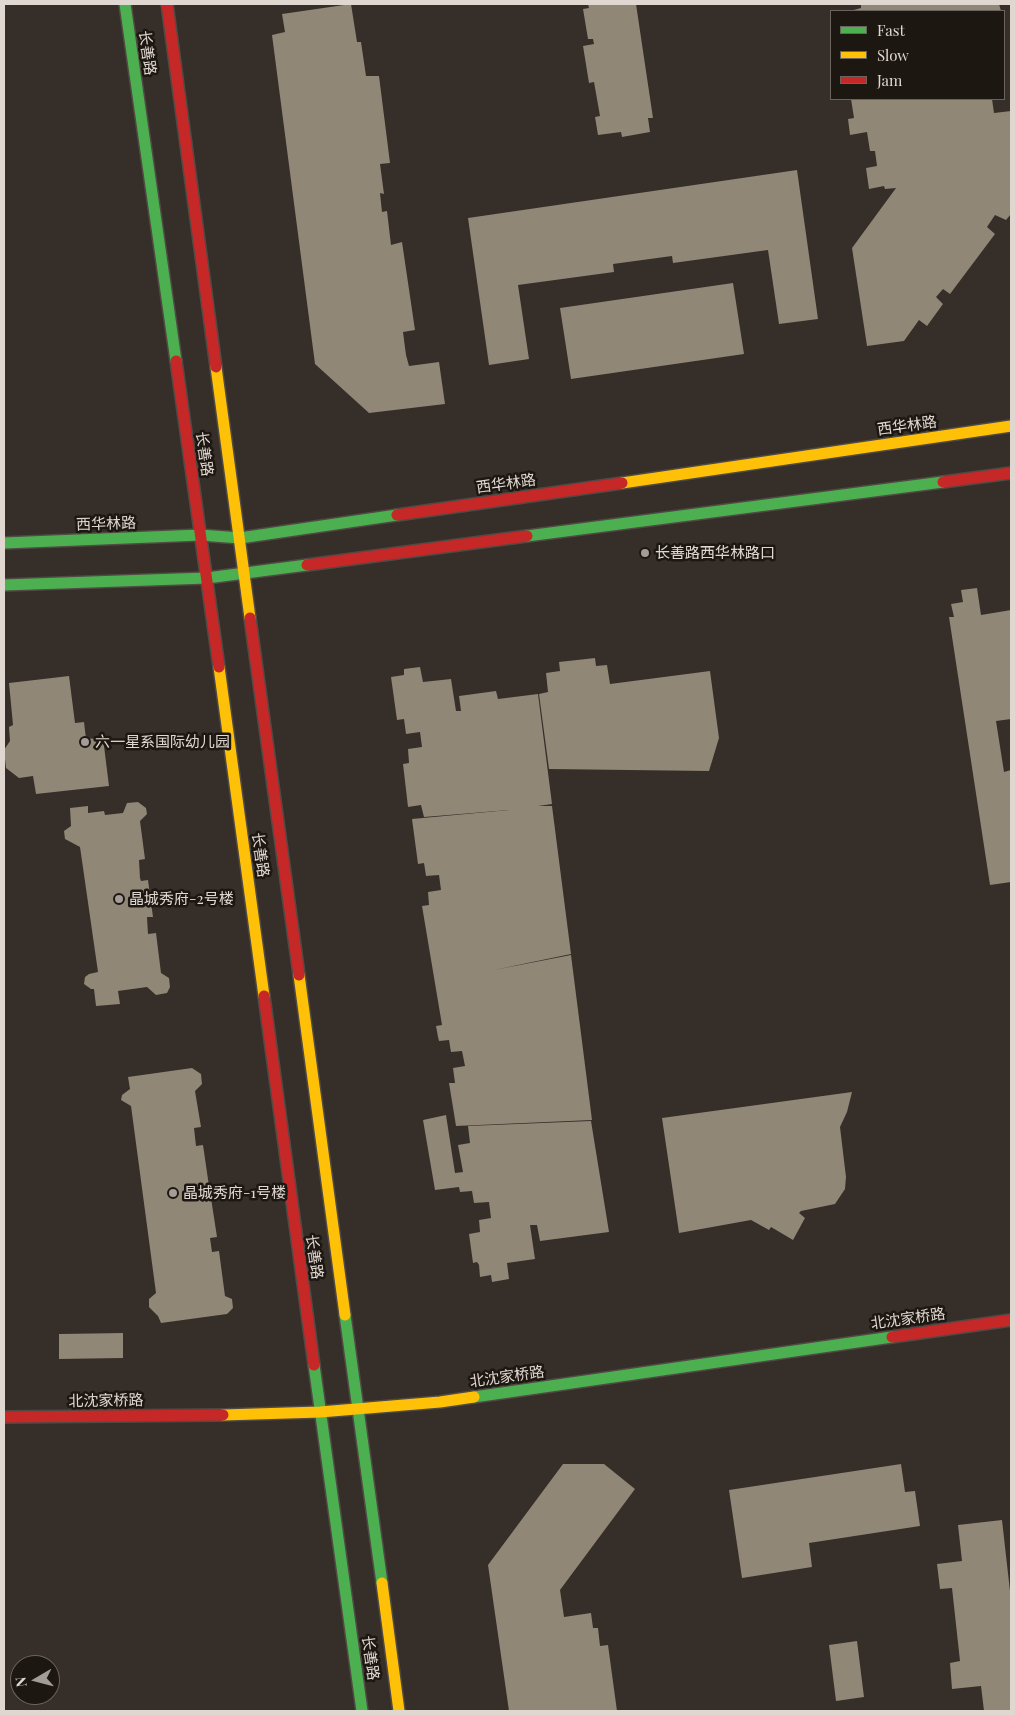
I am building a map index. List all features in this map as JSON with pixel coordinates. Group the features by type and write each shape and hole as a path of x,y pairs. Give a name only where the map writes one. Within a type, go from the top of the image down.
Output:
{"street":[{"name":"长善路","path":"125,4 207,578 362,1711"},
{"name":"长善路","path":"167,4 399,1711"},
{"name":"西华林路","path":"4,543 200,536 240,538 1011,426"},
{"path":"4,585 207,578 245,574 1011,473"},
{"name":"北沈家桥路","path":"4,1417 234,1415 320,1412 440,1402 1011,1320"}],"building":[{"path":"351,4 357,42 361,42 366,76 379,76 390,163 380,164 384,194 380,193 382,212 387,211 391,245 402,242 415,330 403,332 406,355 409,366 439,362 445,404 369,413 315,364 272,35 285,32 282,14"},
{"path":"588,4 636,4 653,118 648,118 650,132 622,137 621,132 598,135 595,117 600,116 594,82 589,83 583,46 594,44 593,39 588,39 583,9 589,8"},
{"path":"861,4 999,4 1001,10 854,10 861,8"},
{"path":"851,100 992,100 994,113 1011,111 1011,214 1006,220 995,215 987,227 995,234 950,294 943,289 936,297 943,304 927,326 919,320 904,341 867,346 852,248 896,188 885,189 884,186 869,189 866,168 877,166 875,151 870,151 867,132 850,135 848,119 854,118"},
{"path":"797,170 818,319 779,324 768,250 673,263 672,256 613,264 614,272 518,285 529,359 489,365 468,218"},
{"path":"733,283 744,354 571,379 560,308"},
{"path":"977,588 981,615 1011,610 1011,719 996,721 1004,772 1011,770 1011,882 990,885 949,617 954,617 951,604 963,602 961,590"},
{"path":"595,658 596,666 607,665 610,684 710,671 719,738 709,771 549,769 539,694 548,692 546,673 560,671 559,662"},
{"path":"420,667 423,682 451,679 456,711 461,711 459,696 496,691 498,699 538,694 552,804 538,806 552,806 571,954 494,970 571,955 592,1120 456,1126 449,1083 455,1083 453,1068 465,1066 462,1051 451,1052 449,1040 439,1041 436,1026 442,1025 422,906 429,905 428,892 441,890 439,875 426,876 424,863 418,864 412,819 509,810 424,817 421,805 408,807 403,764 409,763 408,749 422,747 420,732 406,734 404,719 397,720 391,677 404,675 404,669"},
{"path":"69,676 75,723 84,722 86,739 103,738 109,786 36,794 33,776 19,778 6,768 4,750 10,741 9,727 13,725 9,683"},
{"name":"晶城秀府-2号楼","path":"138,802 146,808 147,814 140,821 145,859 139,860 141,881 148,880 153,917 147,917 148,934 156,933 161,973 169,978 170,987 167,993 156,995 147,987 118,991 120,1004 96,1006 94,989 84,984 85,977 98,972 80,847 65,839 64,831 71,826 70,808 88,806 88,813 104,811 105,815 123,813 127,803"},
{"name":"晶城秀府-1号楼","path":"192,1068 201,1074 202,1084 195,1091 201,1127 194,1128 196,1146 203,1145 209,1186 203,1187 204,1199 211,1198 217,1237 210,1238 212,1252 219,1251 225,1296 232,1299 233,1308 227,1314 161,1323 158,1316 149,1307 149,1299 156,1293 131,1106 121,1100 122,1095 130,1089 128,1077"},
{"path":"852,1092 847,1112 840,1127 846,1177 845,1189 835,1204 801,1211 799,1213 805,1218 793,1240 771,1227 769,1230 751,1220 679,1233 662,1118"},
{"path":"446,1115 455,1173 463,1172 458,1145 470,1143 468,1126 591,1121 609,1232 540,1241 537,1225 530,1225 535,1259 507,1263 509,1279 492,1282 491,1275 480,1277 479,1265 477,1262 473,1263 469,1234 480,1232 479,1220 491,1218 489,1202 474,1203 472,1191 460,1192 459,1187 435,1190 423,1120"},
{"path":"123,1333 123,1358 59,1359 59,1334"},
{"path":"563,1464 604,1464 635,1489 560,1590 564,1617 591,1613 593,1628 598,1628 600,1646 608,1645 617,1711 509,1711 488,1565"},
{"path":"901,1464 905,1492 915,1491 920,1526 809,1543 812,1567 742,1578 729,1490"},
{"path":"1002,1520 1011,1600 1011,1711 984,1711 981,1686 952,1689 950,1663 960,1661 952,1588 940,1589 937,1564 962,1561 958,1525"},
{"path":"857,1641 864,1697 836,1701 829,1645"}],"traffic: fast":[{"path":"125,4 176,361"},
{"path":"527,536 943,482"},
{"path":"4,543 200,535 240,538 397,515"},
{"path":"4,585 207,578 307,565"},
{"path":"345,1315 382,1583"},
{"path":"474,1397 892,1337"},
{"path":"314,1365 362,1711"}],"traffic: slow":[{"path":"216,367 250,618"},
{"path":"622,483 1011,426"},
{"path":"219,667 264,996"},
{"path":"299,975 345,1315"},
{"path":"223,1415 320,1412 440,1402 474,1397"},
{"path":"382,1583 399,1711"}],"traffic: jam":[{"path":"167,4 216,367"},
{"path":"176,361 219,667"},
{"path":"943,482 1011,473"},
{"path":"397,515 622,483"},
{"path":"307,565 527,536"},
{"path":"250,618 299,975"},
{"path":"264,996 314,1365"},
{"path":"892,1337 1011,1320"},
{"path":"4,1417 223,1415"}],"place":[{"name":"长善路西华林路口","path":"645,553"},
{"name":"六一星系国际幼儿园","path":"85,742"},
{"name":"晶城秀府-2号楼","path":"119,899"},
{"name":"晶城秀府-1号楼","path":"173,1193"}]}
